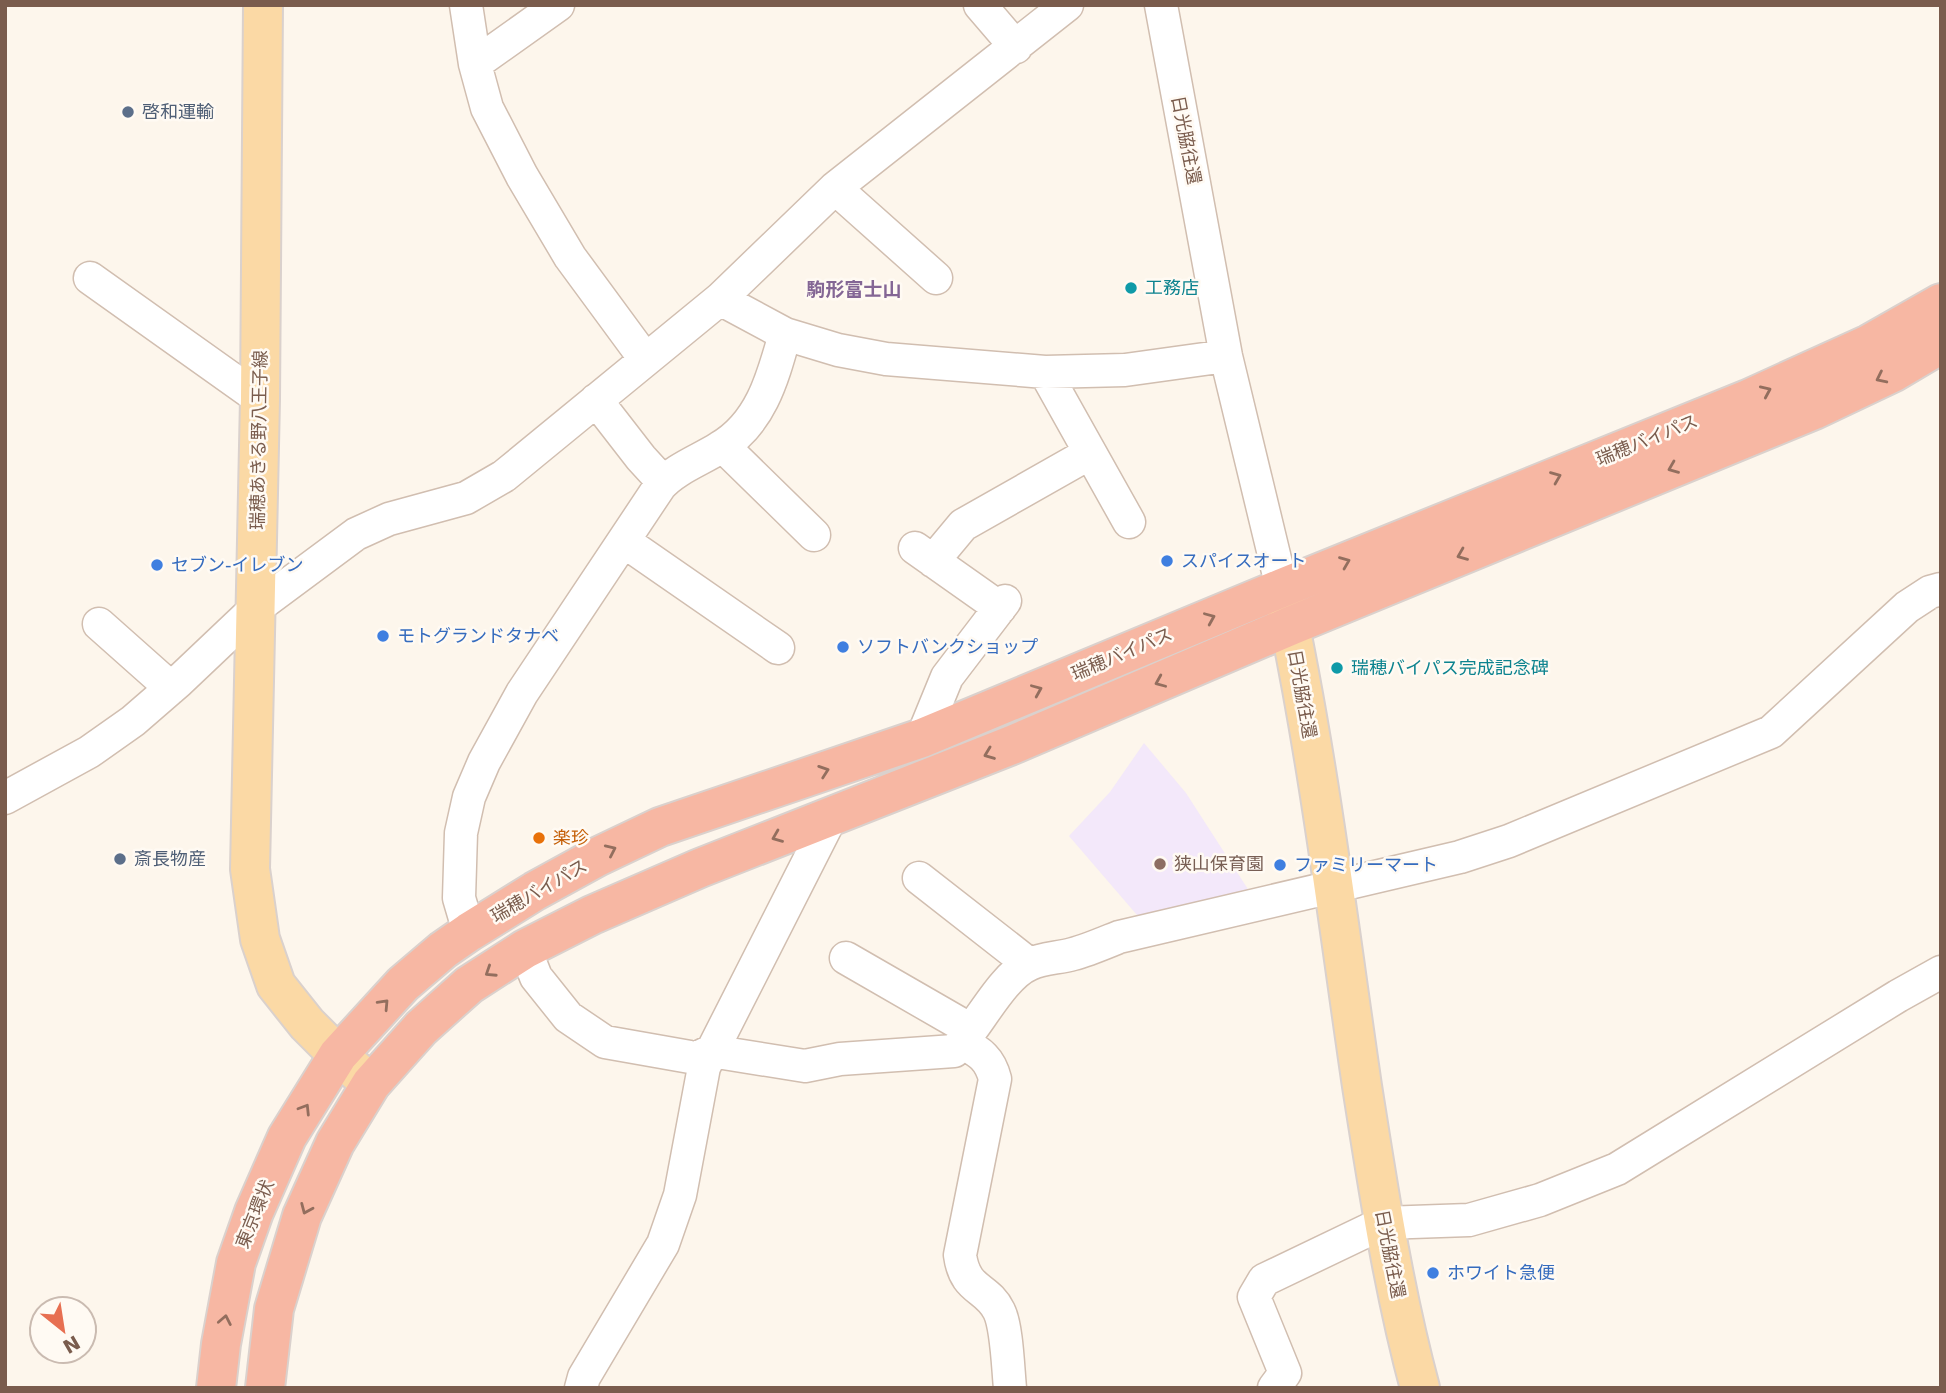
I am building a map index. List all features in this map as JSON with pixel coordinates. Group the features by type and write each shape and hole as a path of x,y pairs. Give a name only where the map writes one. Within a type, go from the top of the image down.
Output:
{"highway":[{"name":"瑞穂バイパス","path":"338,1055 403,984 443,950 556,880 660,827 922,738 1282,588 1748,400 1870,344 1941,303"},
{"name":"瑞穂バイパス","path":"372,1084 421,1028 459,994 525,949 592,915 700,867 1012,745 1290,626 1814,410 1894,372 1941,344"},
{"name":"東京環状","path":"216,1388 236,1264 254,1213 288,1138 338,1055"},
{"path":"265,1388 274,1310 303,1216 335,1143 372,1084"}],"main road":[{"name":"瑞穂あきる野八王子線","path":"263,5 260,399 250,869 260,940 276,985 307,1024 372,1084"},
{"name":"日光脇往還","path":"1282,588 1302,686 1383,1223 1406,1336 1420,1388"}],"street":[{"path":"466,5 475,64 487,107 522,176 570,257 645,359"},
{"path":"475,64 558,5"},
{"path":"980,5 1016,47"},
{"path":"5,798 89,752 133,721 255,609 356,534 389,519 466,498 504,476 720,299 835,188 1067,5"},
{"name":"日光脇往還","path":"1161,5 1226,356 1282,588"},
{"path":"835,188 936,278"},
{"path":"90,278 260,399"},
{"path":"720,299 785,334 838,350 886,359 1045,372 1125,370 1226,356"},
{"path":"469,932 459,898 461,833 469,797 484,762 522,692 663,482 723,446 738,435 750,421 769,389 785,334"},
{"path":"1045,372 1129,522"},
{"path":"596,400 663,482"},
{"path":"723,446 814,535"},
{"path":"922,738 947,677 1002,604 924,555 963,525 1090,453"},
{"path":"625,542 778,648"},
{"path":"525,949 536,977 568,1017 605,1042 690,1058 711,1051 805,1066 840,1059 954,1051 991,1003 1028,964 1075,954 1119,937 1460,857 1509,841 1771,732 1908,607 1930,592 1941,589"},
{"path":"99,624 172,688"},
{"path":"581,1388 584,1377 663,1244 680,1195 704,1067 832,815"},
{"path":"919,878 1028,964"},
{"path":"846,958 967,1037 991,1066 995,1079 960,1255 962,1269 970,1283 999,1311 1010,1388"},
{"path":"1274,1388 1285,1373 1254,1297 1264,1280 1383,1223 1469,1220 1540,1200 1617,1169 1941,972"}],"shaded area":[{"path":"1144,743 1186,793 1253,897 1143,922 1069,836 1110,792"}],"place":[{"name":"啓和運輸","path":"128,112"},
{"name":"工務店","path":"1131,288"},
{"name":"スパイスオート","path":"1167,561"},
{"name":"セブン-イレブン","path":"157,565"},
{"name":"モトグランドタナベ","path":"383,636"},
{"name":"ソフトバンクショップ","path":"843,647"},
{"name":"瑞穂バイパス完成記念碑","path":"1337,668"},
{"name":"楽珍","path":"539,838"},
{"name":"斎長物産","path":"120,859"},
{"name":"狭山保育園","path":"1160,864"},
{"name":"ファミリーマート","path":"1280,865"},
{"name":"ホワイト急便","path":"1433,1273"}],"district":[{"name":"駒形富士山","path":"854,289"}]}
